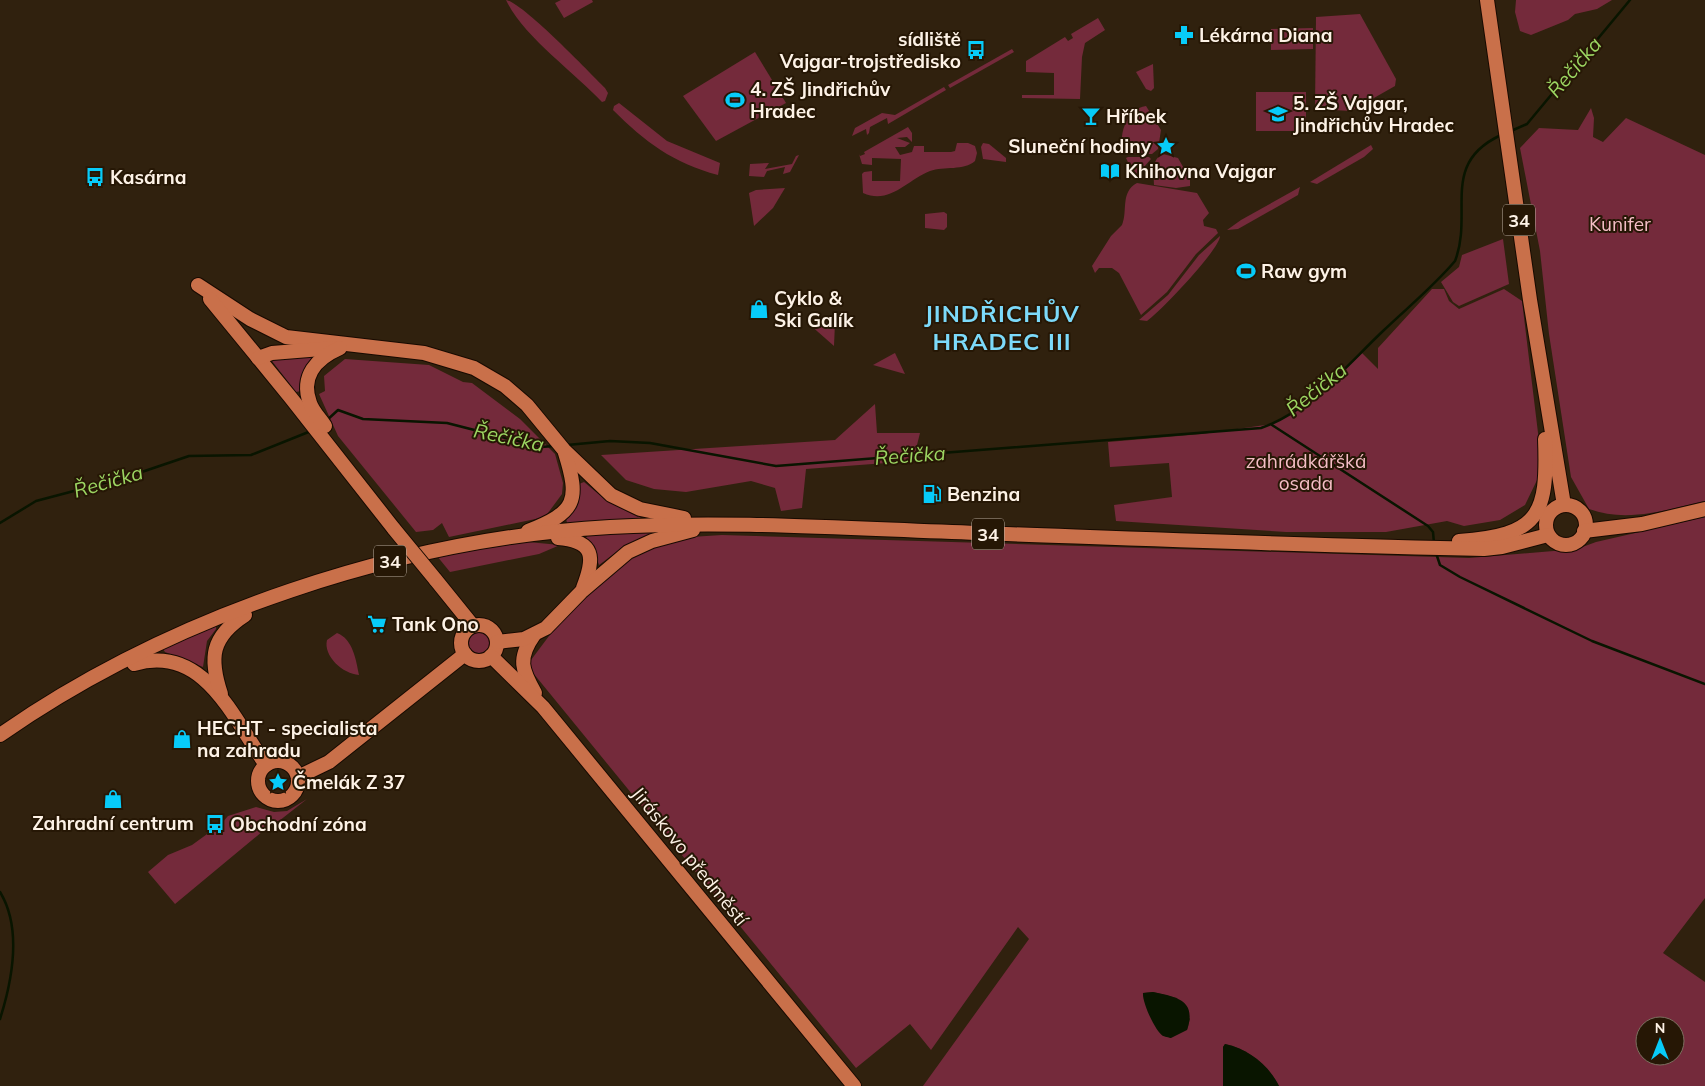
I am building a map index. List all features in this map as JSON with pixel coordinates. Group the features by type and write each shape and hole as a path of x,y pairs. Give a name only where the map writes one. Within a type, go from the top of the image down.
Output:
{"main road":[{"name":"34","path":"1487,0 1564,505"},
{"path":"473,626 198,285 250,319 286,336 424,353 462,363 486,374 505,386 527,405 564,450 603,489 630,506 664,515 719,525"},
{"path":"258,358 270,343 286,336"},
{"path":"258,358 272,353 355,346"},
{"path":"340,348 324,356 310,371 307,380 308,393 315,412 372,500"},
{"name":"34","path":"1441,548 1456,541 1509,534 1522,527 1538,509 1546,483 1547,401"},
{"path":"512,538 547,524 561,514 570,504 574,483 564,450"},
{"path":"1564,505 1573,506 1581,512 1585,521 1584,531 1578,540 1568,544 1556,542 1548,535 1546,524 1549,513 1564,505"},
{"path":"1584,531 1642,524 1705,509"},
{"name":"34","path":"0,735 102,674 156,647 271,598 363,567 438,550 512,538 606,527 719,525 1441,548 1502,547 1548,535"},
{"path":"497,642 534,635 546,628 619,557 637,547 719,525"},
{"path":"534,536 570,539 587,549 591,564 581,592"},
{"path":"223,700 213,665 217,643 233,622 271,598"},
{"path":"473,626 487,626 495,633 497,642 491,656 481,661 469,658 462,649 464,633 473,626"},
{"path":"534,635 527,645 522,661 526,676 543,707"},
{"path":"298,776 329,762 465,654"},
{"name":"Jiráskovo předměstí","path":"491,656 543,707 854,1086"},
{"path":"102,674 144,661 174,661 202,677 223,700 266,765"},
{"path":"274,761 287,762 296,771 298,783 293,795 282,801 269,800 260,790 258,784 260,772 266,765 274,761"}],"green space":[{"path":"506,0 526,13 571,53 605,88 608,93 605,101 602,102 536,40 524,27"},
{"path":"561,0 592,0 593,2 564,18 555,3"},
{"path":"1516,0 1612,0 1597,9 1575,14 1568,20 1531,35 1520,31 1515,12"},
{"path":"1360,14 1396,79 1395,86 1351,111 1315,109 1316,17"},
{"path":"1098,18 1105,30 1085,43 1082,57 1080,99 1022,98 1022,95 1054,95 1054,73 1026,72 1026,61 1065,37 1068,41 1073,38 1071,34"},
{"path":"1313,28 1313,49 1271,50 1271,29"},
{"path":"1012,49 1014,52 950,88 948,85"},
{"name":"4. ZŠ Jindřichův Hradec","path":"755,52 786,103 716,141 683,96"},
{"path":"1153,64 1154,88 1151,91 1146,89 1136,72"},
{"path":"944,87 946,90 888,124 887,118 870,127 867,135 866,129 852,136 855,128 882,113 895,115"},
{"path":"1256,92 1306,92 1306,131 1256,131"},
{"path":"619,103 667,141 720,163 718,175 673,158 648,141 613,110 614,106"},
{"path":"1146,106 1161,130 1158,149 1152,154 1126,154 1122,140 1125,125 1133,112"},
{"name":"Kunifer","path":"1591,108 1594,118 1593,137 1603,142 1626,118 1705,155 1705,501 1647,514 1618,515 1589,509 1571,477 1549,334 1540,251 1520,148 1539,128 1578,130"},
{"path":"908,127 912,133 912,142 907,137 897,138 910,143 905,147 895,147 900,155 912,152 914,146 924,146 924,152 951,152 955,151 957,143 968,143 975,146 977,153 975,161 965,166 930,171 890,194 873,196 863,193 862,174 864,172 872,171 872,181 900,181 901,159 872,158 872,165 862,164 859,154 860,156 865,154 864,152"},
{"path":"983,143 989,144 1006,158 1006,162 983,159 981,147"},
{"path":"1371,145 1373,149 1364,157 1317,184 1310,182"},
{"path":"1163,154 1178,158 1190,179 1190,186 1176,188 1154,185 1155,163 1159,156"},
{"path":"799,155 790,172 783,174 785,167 767,171 764,177 749,176 750,164 769,163 765,169 792,164 796,156"},
{"path":"1149,157 1151,159 1135,177 1126,158"},
{"path":"1137,183 1197,193 1209,213 1203,220 1204,226 1216,229 1218,233 1196,254 1167,292 1141,315 1119,273 1112,268 1099,268 1095,273 1092,266 1111,236 1122,225 1128,191"},
{"path":"1300,187 1298,195 1238,229 1227,230 1241,220"},
{"path":"785,188 773,208 754,226 749,193 756,190"},
{"path":"944,212 947,214 947,227 944,230 925,228 925,214"},
{"path":"1220,236 1201,266 1176,293 1147,321 1139,320 1168,295 1199,255"},
{"path":"1503,239 1509,284 1459,306 1453,302 1441,282 1459,267 1462,255"},
{"name":"zahrádkářšká osada","path":"1432,289 1444,289 1449,301 1459,309 1504,289 1522,301 1539,441 1538,478 1525,505 1500,520 1464,526 1447,521 1386,532 1286,532 1116,521 1114,505 1172,497 1169,463 1110,467 1108,442 1202,434 1272,424 1306,406 1362,353 1378,369 1378,348"},
{"path":"809,322 835,323 834,346 809,324"},
{"path":"895,353 905,374 873,365 893,354"},
{"path":"309,354 312,359 303,374 301,391 296,392 272,361 274,357"},
{"path":"345,359 429,365 463,382 472,383 520,419 555,454 563,483 562,494 545,517 449,537 442,523 433,530 416,532 338,436 319,394 325,391 324,376"},
{"path":"875,404 877,433 920,433 913,461 806,469 802,508 781,511 775,488 751,481 686,492 654,489 626,480 601,455 835,440"},
{"path":"584,482 607,501 641,515 640,519 567,523 566,518 579,496 579,484"},
{"path":"1705,517 1705,898 1663,953 1705,982 1705,1086 1279,1086 1269,1071 1256,1059 1242,1050 1225,1044 1223,1047 1223,1086 923,1086 1029,939 1018,927 931,1050 910,1024 856,1068 529,668 531,660 555,628 626,559 656,545 691,537 722,535 1469,558 1577,549 1596,542","holes":["1153,992 1177,998 1190,1019 1187,1030 1143,993"]},
{"path":"650,531 651,535 619,550 599,565 593,547 586,538 588,535"},
{"path":"528,542 560,545 539,554 450,572 437,556"},
{"path":"216,626 216,629 207,641 203,667 165,652 163,649"},
{"path":"479,631 488,634 491,643 488,652 479,655 470,652 467,643 470,634"},
{"path":"337,633 347,640 350,645 359,675 341,668 331,658 328,652 327,640"},
{"path":"307,799 279,821 275,821 175,904 148,872 168,855 192,845 221,824 228,816 256,807 274,812 287,811"}],"shaded area":[{"path":"1153,992 1177,998 1187,1006 1189,1020 1187,1030 1171,1038 1160,1033 1150,1016 1143,997 1143,993"},
{"path":"1225,1044 1242,1050 1263,1064 1279,1086 1223,1086 1223,1047"}],"waterway":[{"name":"Řečička","path":"1511,131 1527,124 1630,0"},
{"name":"Řečička","path":"567,445 610,441 650,443 776,466 1261,428 1279,421 1311,399 1429,288 1455,261 1460,243 1464,175 1470,160 1482,147 1501,135"},
{"name":"Řečička","path":"326,421 338,410 363,419 447,423 541,447 554,446"},
{"path":"1272,425 1428,526 1433,532 1434,543"},
{"name":"Řečička","path":"0,523 36,501 127,477 189,456 251,455 311,431"},
{"path":"1436,553 1440,565 1460,577 1592,641 1705,684"},
{"name":"Řečička","path":"0,892 7,906 13,938 11,972 0,1019"}],"place":[{"name":"Lékárna Diana","path":"1184,35"},
{"name":"sídliště Vajgar-trojstředisko","path":"976,50"},
{"name":"4. ZŠ Jindřichův Hradec","path":"735,100"},
{"name":"5. ZŠ Vajgar, Jindřichův Hradec","path":"1278,114"},
{"name":"Hříbek","path":"1091,116"},
{"name":"Sluneční hodiny","path":"1166,146"},
{"name":"Khihovna Vajgar","path":"1110,171"},
{"name":"Kasárna","path":"95,177"},
{"name":"Raw gym","path":"1246,271"},
{"name":"Cyklo & Ski Galík","path":"759,309"},
{"name":"Benzina","path":"932,494"},
{"name":"Tank Ono","path":"377,624"},
{"name":"HECHT - specialista na zahradu","path":"182,739"},
{"name":"Čmelák Z 37","path":"278,782"},
{"name":"Zahradní centrum","path":"113,799"},
{"name":"Obchodní zóna","path":"215,824"}],"district":[{"name":"JINDŘICHŮV HRADEC III","path":"1002,327"}]}
